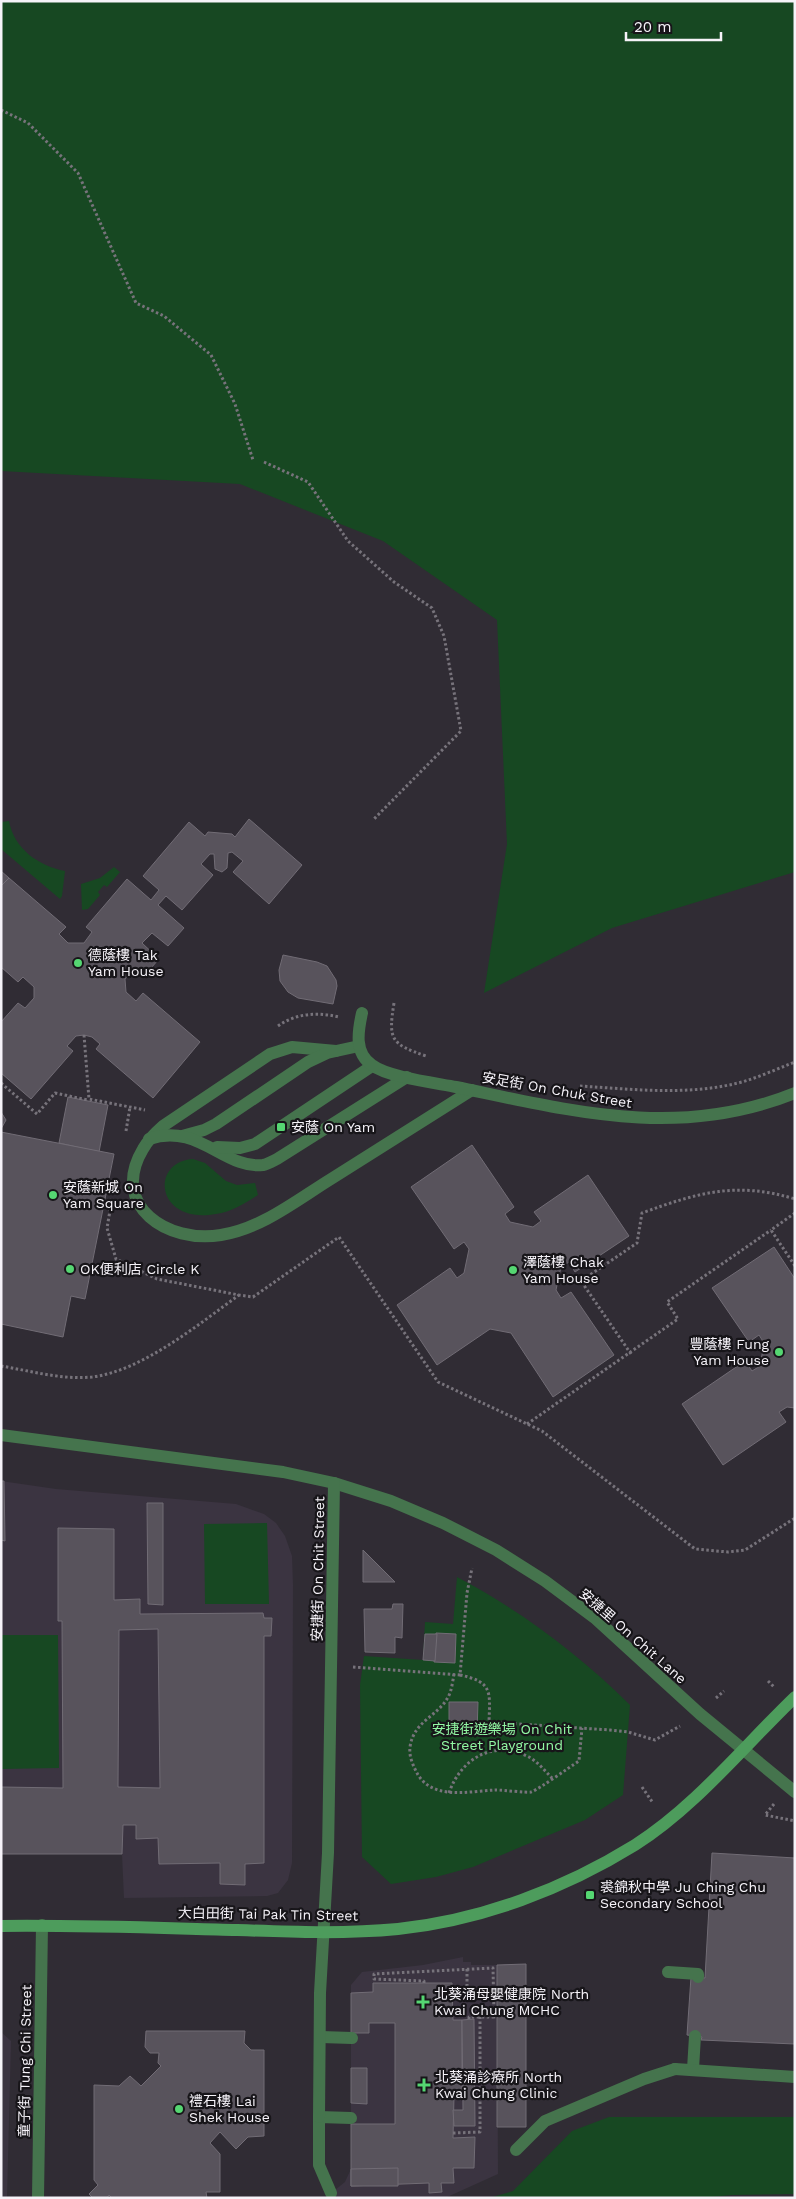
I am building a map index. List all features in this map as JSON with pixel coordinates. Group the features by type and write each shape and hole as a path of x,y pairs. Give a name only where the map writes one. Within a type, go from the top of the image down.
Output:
{"street":[{"path":"204,1144 234,1148 255,1144 372,1066 363,1056 359,1046 361,1017"},
{"path":"177,1136 189,1135 216,1124 308,1062 327,1053 359,1046"},
{"path":"336,1051 292,1047 270,1054 174,1118 149,1139 142,1150 133,1179 134,1194 141,1208 153,1221 166,1230 183,1236 201,1238 238,1231 279,1212 472,1090"},
{"name":"安足街 On Chuk Street","path":"372,1066 407,1077 555,1107 647,1119 690,1118 729,1112 769,1103 795,1093"},
{"path":"149,1139 168,1135 177,1136 204,1144 249,1165 264,1165 277,1159 407,1077"},
{"name":"安捷街 On Chit Street","path":"1,1435 283,1472 334,1483 328,1853 323,1932 319,2117 319,2165 331,2193"},
{"name":"安捷里 On Chit Lane","path":"334,1483 391,1501 443,1523 496,1550 545,1581 596,1619 700,1714 742,1748"},
{"name":"大白田街 Tai Pak Tin Street","path":"1,1926 323,1932 399,1929 456,1918 517,1902 577,1878 637,1844 690,1803 742,1748 795,1697"},
{"path":"742,1748 795,1792"},
{"name":"童子街 Tung Chi Street","path":"38,2198 42,1926"},
{"path":"668,1972 698,1974 698,1977"},
{"path":"693,2069 695,2036"},
{"path":"320,2037 352,2038"},
{"path":"516,2150 546,2122 644,2079 675,2069 795,2077"},
{"path":"319,2117 351,2118"}],"path":[{"path":"1,110 28,123 78,173 136,303 164,316 211,355 235,404 253,460"},
{"path":"264,462 308,482 348,541 394,582 432,608 444,636 461,731 374,819"},
{"path":"394,1003 390,1028 392,1035 403,1048 436,1058"},
{"path":"274,1028 296,1017 328,1014 361,1017 390,1028"},
{"path":"84,1036 89,1100"},
{"path":"577,1086 634,1090 684,1090 730,1085 795,1062"},
{"path":"1,1083 37,1114 55,1093 130,1108 151,1110"},
{"path":"125,1135 130,1108"},
{"path":"631,1354 581,1281 637,1243 642,1213 702,1193 723,1191 751,1190 795,1199"},
{"path":"114,1191 107,1228 116,1260 157,1278 239,1295 253,1297 339,1237 438,1382 542,1431 695,1549 728,1552 746,1550 795,1518"},
{"path":"528,1424 631,1354 678,1319 667,1302 795,1213"},
{"path":"771,1230 795,1266"},
{"path":"1,1366 74,1378 93,1377 121,1370 173,1342 239,1295"},
{"path":"460,1675 467,1593 472,1568"},
{"path":"352,1667 454,1674 480,1680 486,1686 490,1699 489,1722 628,1732 655,1740"},
{"path":"454,1674 450,1694 413,1735 410,1749 412,1763 418,1777 427,1786 449,1793 515,1790 530,1792 579,1761 582,1728"},
{"path":"449,1793 454,1778 480,1754 510,1752 530,1757 552,1778"},
{"path":"765,1815 795,1821"},
{"path":"424,1983 424,1981 374,1979 374,1974 493,1968 494,2017 469,2017 469,2019"},
{"path":"467,1969 467,1994"},
{"path":"453,2133 480,2132 480,2017"}],"shaded area":[{"path":"1,1481 56,1489 236,1504 264,1514 276,1523 285,1536 292,1556 293,1585 292,1863 288,1880 278,1893 267,1896 124,1898 122,1854 1,1854"},
{"name":"北葵涌診療所 North Kwai Chung Clinic","path":"463,1957 463,1962 471,1962 471,1965 497,1965 498,2174 445,2198 325,2198 345,2182 351,2169 351,1985 362,1972 423,1965"},
{"path":"1,2032 11,2041 7,2198 1,2198"}],"green space":[{"path":"1,1 795,1 795,872 612,928 484,993 507,844 497,620 383,541 240,484 1,471"},
{"path":"9,821 16,840 29,855 55,869 65,871 60,899 1,849 1,822"},
{"path":"114,867 120,872 107,887 104,885 98,892 100,895 88,909 82,910 81,884 100,878"},
{"path":"193,1159 205,1163 226,1181 237,1185 255,1183 258,1195 238,1207 222,1213 196,1215 181,1210 171,1202 166,1192 165,1181 170,1170 179,1163"},
{"path":"267,1523 269,1604 205,1604 204,1524"},
{"name":"安捷街遊樂場 On Chit Street Playground","path":"457,1577 504,1604 570,1651 630,1705 623,1795 585,1820 473,1867 436,1877 391,1884 362,1857 360,1685 364,1656 423,1660 425,1622 453,1624"},
{"path":"1,1635 58,1635 59,1768 1,1769"},
{"path":"609,2117 795,2117 795,2194 732,2195 701,2198 489,2198 513,2191 572,2131"}],"building":[{"name":"德蔭樓 Tak Yam House","path":"249,819 302,865 269,904 233,872 243,861 232,852 228,853 227,868 222,872 215,869 214,854 210,854 201,864 213,875 182,910 166,896 158,905 184,928 168,946 152,933 142,943 159,959 143,977 135,970 125,979 126,992 136,1001 143,993 200,1042 153,1098 96,1049 100,1044 92,1037 84,1035 76,1036 67,1046 73,1051 31,1099 1,1073 1,1022 18,1003 25,1008 34,998 34,987 23,977 18,982 1,967 1,886 9,878 66,927 59,934 68,943 84,943 92,932 86,927 127,879 151,900 159,890 143,876 189,822 205,836 208,832 232,834 235,837"},
{"path":"1,871 9,878 1,886"},
{"path":"283,955 327,966 336,980 337,986 333,1004 298,998 288,992 280,981 279,970"},
{"path":"68,1097 108,1105 99,1152 59,1143"},
{"path":"1,1112 6,1120 1,1129"},
{"name":"安蔭新城 On Yam Square","path":"1,1132 114,1154 85,1299 71,1296 63,1337 1,1324"},
{"name":"澤蔭樓 Chak Yam House","path":"472,1145 514,1207 505,1214 510,1222 533,1227 541,1221 534,1212 588,1175 629,1236 575,1272 569,1262 561,1267 556,1290 561,1298 571,1292 614,1355 553,1397 511,1333 490,1329 437,1365 397,1305 450,1268 457,1278 464,1273 469,1249 464,1242 454,1249 411,1187"},
{"name":"豐蔭樓 Fung Yam House","path":"774,1247 795,1279 795,1408 787,1407 779,1412 786,1422 723,1465 682,1404 745,1361 752,1371 760,1366 764,1343 759,1335 749,1342 712,1288"},
{"path":"1,1481 4,1481 5,1541 1,1540"},
{"path":"147,1503 163,1503 163,1605 148,1604"},
{"path":"58,1528 114,1529 114,1600 140,1599 140,1614 263,1613 264,1618 272,1618 271,1636 264,1636 264,1863 245,1864 245,1885 220,1884 220,1863 159,1864 158,1838 136,1839 136,1825 123,1825 122,1854 1,1854 1,1787 63,1788 62,1621 58,1621","holes":["158,1629 160,1788 118,1787 119,1630"]},
{"path":"363,1550 395,1582 363,1582"},
{"path":"393,1604 403,1604 402,1638 395,1637 395,1653 365,1652 364,1609 392,1609"},
{"path":"436,1633 456,1634 455,1663 434,1662"},
{"path":"425,1634 437,1634 435,1661 423,1660"},
{"path":"449,1702 478,1702 477,1733 449,1732"},
{"path":"712,1853 795,1858 795,2044 701,2040 702,2037 687,2035 691,1977 705,1978"},
{"path":"526,1964 526,2127 497,2127 497,1965"},
{"path":"373,1983 452,1983 453,2020 462,2020 462,2095 454,2096 453,2138 475,2137 474,2168 453,2168 454,2183 441,2183 442,2192 429,2193 429,2183 351,2186 351,2124 395,2124 395,2023 369,2023 369,2033 351,2033 351,1993 373,1992"},
{"path":"474,2019 475,2126 454,2126 453,2110 463,2110 462,2020"},
{"name":"禮石樓 Lai Shek House","path":"146,2031 245,2031 244,2043 251,2050 264,2050 264,2136 248,2137 236,2149 220,2132 210,2143 220,2154 220,2192 206,2192 207,2198 112,2198 109,2195 107,2198 93,2198 89,2194 98,2185 94,2180 94,2085 119,2086 130,2076 141,2086 161,2066 158,2063 159,2053 150,2053 145,2047"},
{"path":"351,2068 367,2068 367,2104 351,2103"},
{"path":"398,2168 398,2186 351,2186 351,2169"}],"place":[{"name":"德蔭樓 Tak Yam House","path":"78,963"},
{"name":"安蔭 On Yam","path":"281,1127"},
{"name":"安蔭新城 On Yam Square","path":"53,1195"},
{"name":"OK便利店 Circle K","path":"70,1269"},
{"name":"澤蔭樓 Chak Yam House","path":"513,1270"},
{"name":"豐蔭樓 Fung Yam House","path":"779,1352"},
{"name":"裘錦秋中學 Ju Ching Chu Secondary School","path":"590,1895"},
{"name":"北葵涌母嬰健康院 North Kwai Chung MCHC","path":"423,2002"},
{"name":"北葵涌診療所 North Kwai Chung Clinic","path":"424,2085"},
{"name":"禮石樓 Lai Shek House","path":"179,2109"}]}
